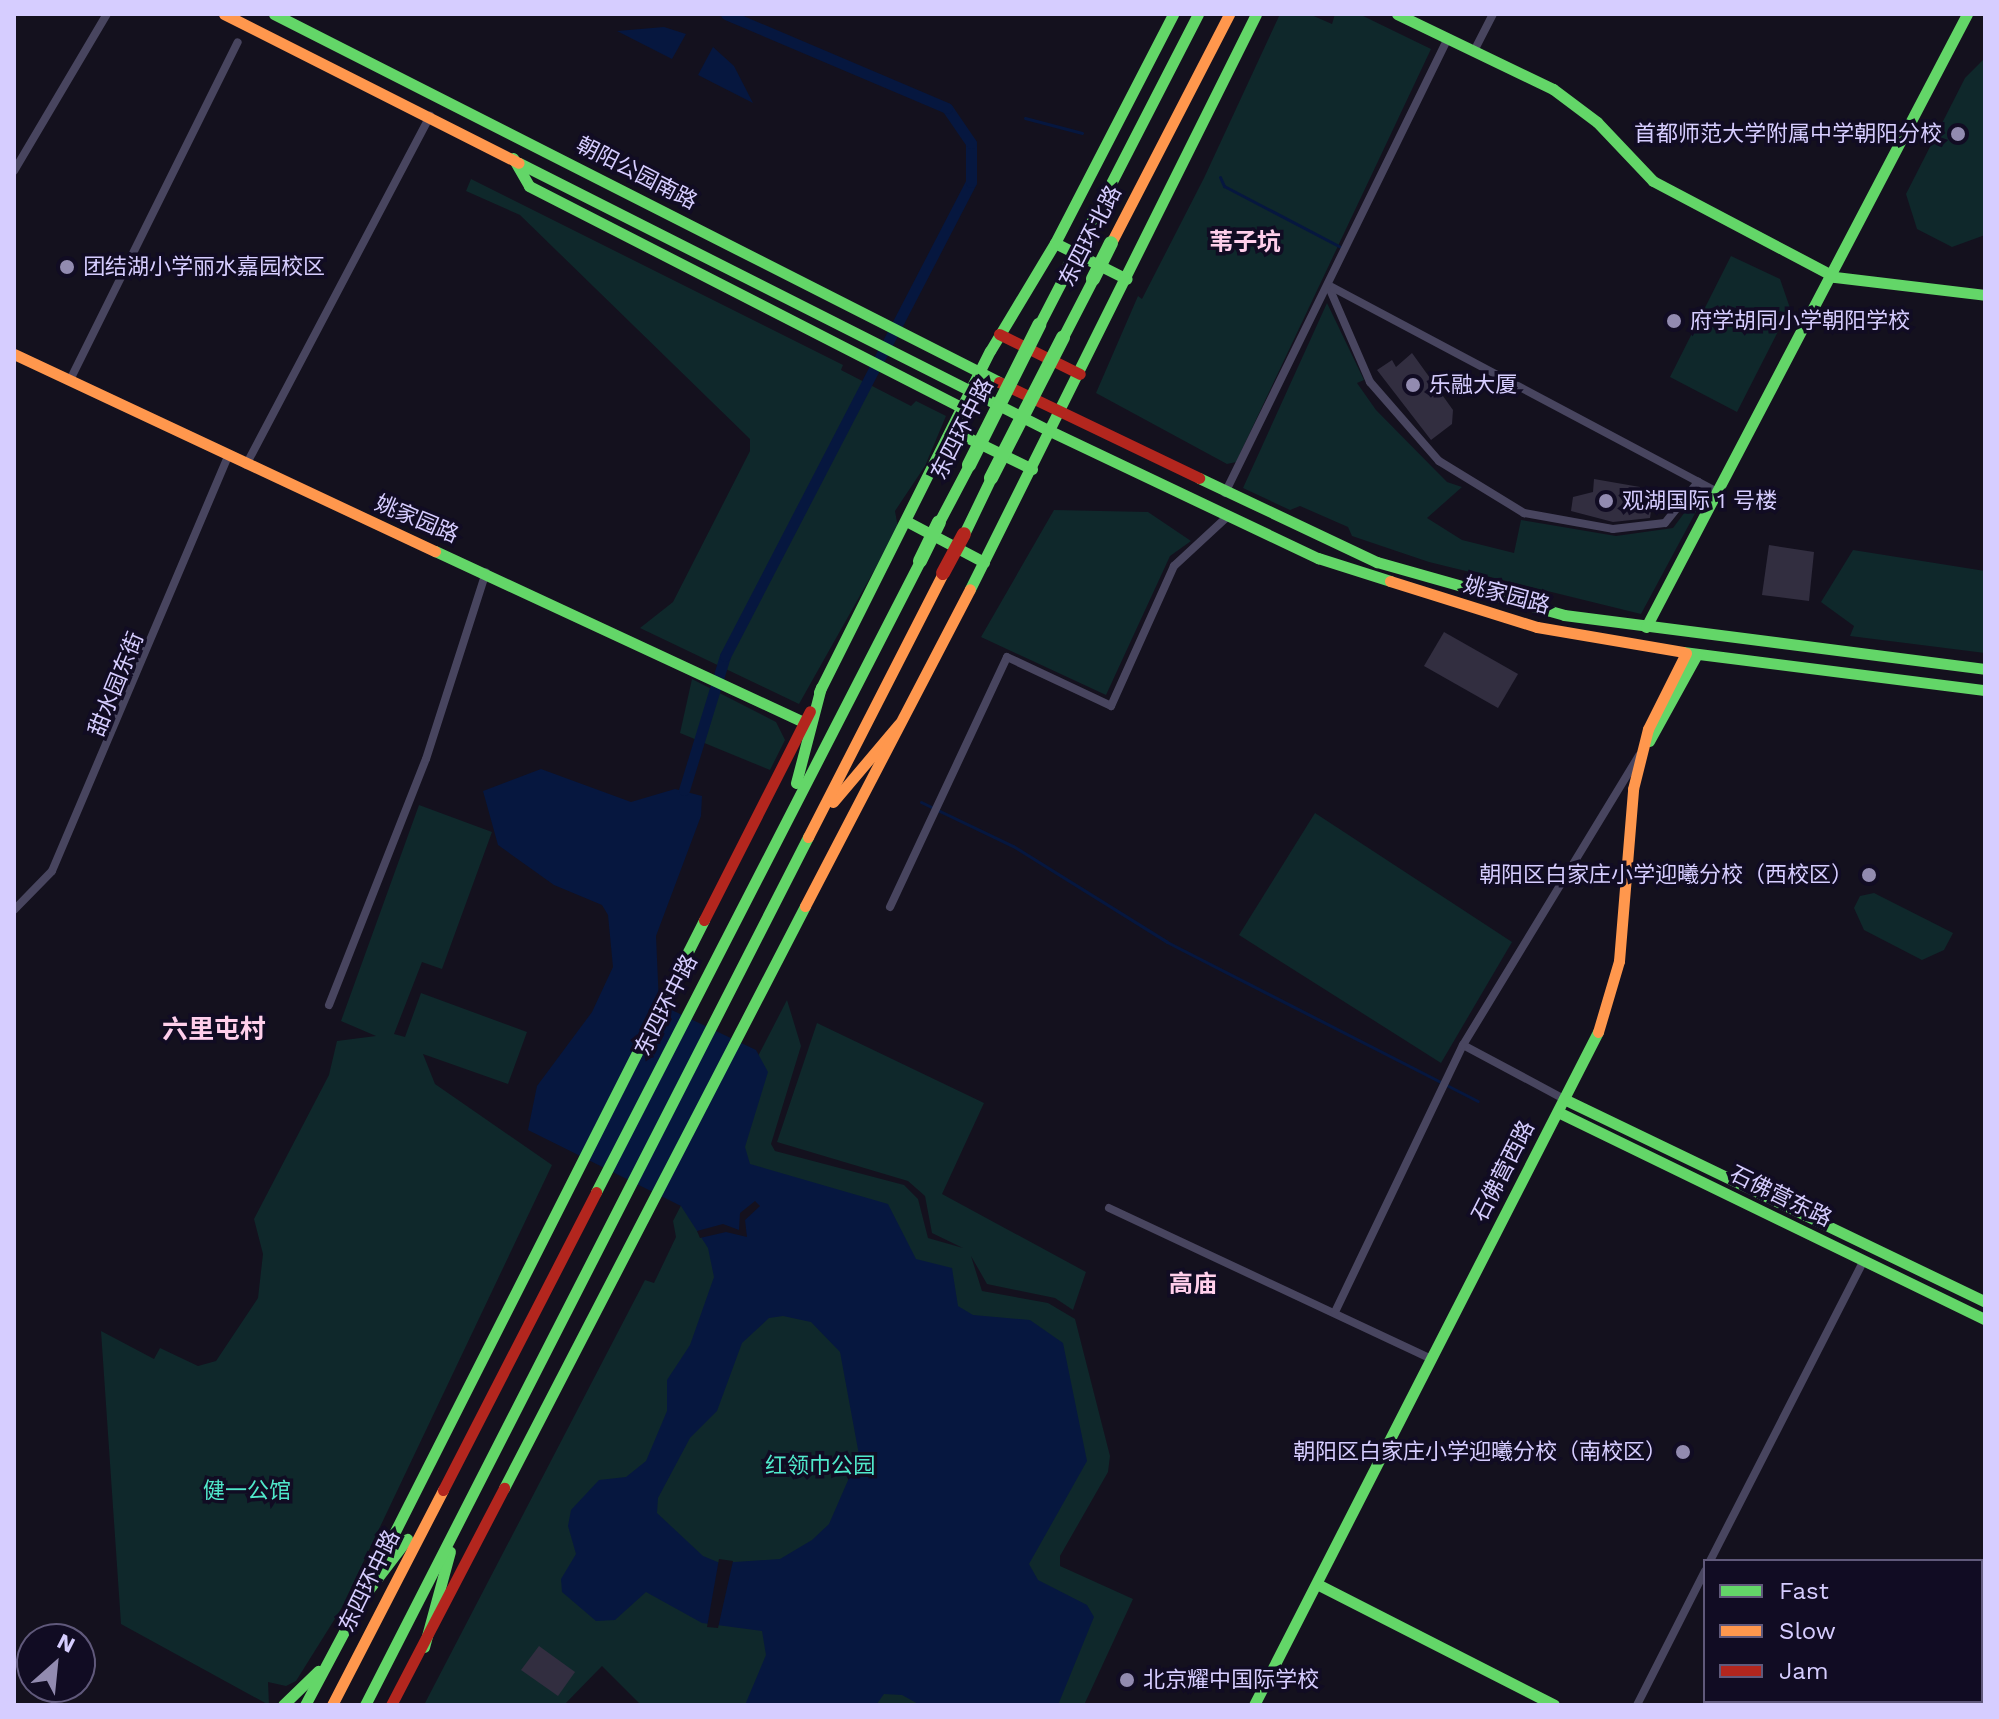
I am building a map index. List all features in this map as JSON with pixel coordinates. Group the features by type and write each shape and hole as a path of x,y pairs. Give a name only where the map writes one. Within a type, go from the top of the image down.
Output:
{"main road":[{"name":"朝阳公园南路","path":"224,14 1050,431"},
{"name":"朝阳公园南路","path":"274,14 1059,412"},
{"name":"东四环北路","path":"970,391 999,334 1055,243 1173,14"},
{"name":"东四环北路","path":"1039,325 1198,14"},
{"name":"东四环北路","path":"817,821 1229,14"},
{"path":"395,1702 647,1220 765,984 1032,469 1256,14"},
{"path":"1397,14 1576,104 1653,181 1835,277 1985,295"},
{"path":"1646,627 1835,277 1967,14"},
{"name":"朝阳公园南路","path":"513,158 529,186 962,408"},
{"path":"1055,243 1127,279"},
{"name":"东四环中路","path":"332,1705 429,1510 715,959 789,806 920,561 1039,325"},
{"path":"999,334 1080,374"},
{"name":"姚家园路","path":"14,354 228,457 486,571 805,723"},
{"name":"东四环中路","path":"305,1705 821,687 908,522 970,391"},
{"name":"姚家园路","path":"1059,412 1225,493 1377,562 1564,615 1985,669"},
{"path":"952,430 1032,469"},
{"name":"姚家园路","path":"1050,431 1318,558 1444,601 1537,627 1691,653 1985,690"},
{"path":"908,522 984,562"},
{"name":"石佛营西路","path":"1254,1705 1600,1027 1615,976 1642,751 1691,653"},
{"path":"789,806 821,687"},
{"path":"365,1705 817,821 899,724"},
{"name":"石佛营东路","path":"1561,1106 1985,1319"},
{"name":"石佛营东路","path":"1561,1106 1985,1302"},
{"path":"360,1601 429,1510"},
{"path":"424,1647 458,1523"},
{"path":"1317,1584 1554,1705"},
{"path":"283,1705 327,1662"}],"street":[{"path":"14,171 107,14"},
{"path":"1474,51 1493,14"},
{"path":"1225,493 1448,38"},
{"path":"70,380 238,42"},
{"path":"246,465 430,116"},
{"path":"1328,285 1717,492"},
{"path":"1328,285 1370,382 1439,461 1524,513 1613,529 1665,523 1698,482"},
{"name":"甜水园东街","path":"14,910 52,871 228,457"},
{"path":"890,907 1007,657 1111,706 1174,566 1228,516"},
{"path":"329,1005 426,759 486,571"},
{"path":"1335,1312 1463,1045 1642,751"},
{"path":"1463,1045 1561,1106"},
{"path":"1109,1208 1432,1359"},
{"path":"1711,1559 1864,1260"},
{"path":"1637,1705 1703,1575"}],"green space":[{"path":"1280,14 1309,14 1332,24 1335,14 1359,14 1431,49 1236,462 1227,464 1096,393 1138,296 1142,299 1204,178"},
{"name":"首都师范大学附属中学朝阳分校","path":"1985,58 1985,235 1952,247 1917,229 1906,194 1965,78"},
{"path":"471,179 843,365 841,370 911,406 916,401 946,416 925,466 895,511 898,528 799,704 640,628 673,602 750,451 750,439 520,215 466,191"},
{"path":"1731,256 1780,279 1790,308 1737,412 1670,377"},
{"path":"1327,303 1364,380 1357,383 1376,410 1447,482 1462,487 1427,518 1462,540 1514,553 1521,520 1616,536 1673,528 1700,492 1706,493 1641,614 1429,562 1352,536 1348,527 1300,506 1290,510 1243,488"},
{"path":"1054,510 1148,512 1191,541 1170,556 1106,695 981,637"},
{"path":"1853,550 1985,571 1985,653 1850,636 1854,626 1821,602"},
{"path":"692,679 776,722 785,740 770,770 680,733"},
{"name":"健一公馆","path":"419,805 492,832 442,969 422,962 394,1034 405,1037 421,993 527,1032 508,1084 423,1054 435,1084 552,1165 341,1609 296,1681 286,1686 268,1682 269,1705 121,1624 101,1331 154,1359 160,1348 198,1366 216,1361 258,1298 263,1254 254,1219 329,1075 337,1041 376,1036 341,1021"},
{"path":"1315,813 1512,942 1441,1063 1239,935"},
{"path":"1874,893 1953,933 1944,950 1922,960 1864,930 1854,908 1860,896"},
{"name":"红领巾公园","path":"787,1000 801,1046 771,1144 775,1151 904,1185 918,1199 928,1238 963,1248 932,1233 925,1196 908,1181 777,1142 817,1023 984,1103 942,1194 1086,1272 1073,1310 1055,1298 987,1284 971,1256 982,1291 1048,1303 1075,1319 1110,1456 1108,1472 1060,1556 1060,1566 1133,1599 1084,1705 641,1705 602,1666 564,1705 424,1705 645,1280 654,1283 676,1237 673,1221"}],"water":[{"path":"664,27 686,34 672,59 617,31"},
{"path":"713,47 734,66 753,103 698,75"},
{"path":"541,769 631,802 675,789 702,796 701,816 656,936 659,1004 756,1050 768,1072 745,1147 750,1164 888,1204 916,1259 952,1268 958,1306 973,1315 1030,1320 1063,1343 1087,1461 1029,1564 1038,1580 1087,1605 1094,1617 1058,1705 920,1705 902,1695 884,1694 876,1705 745,1705 766,1655 762,1631 702,1623 646,1592 615,1620 596,1621 562,1592 561,1579 576,1554 568,1526 571,1510 599,1480 626,1477 646,1461 667,1411 667,1380 690,1345 714,1277 708,1248 681,1206 528,1130 537,1086 592,1012 613,967 608,915 602,905 554,885 498,845 483,791","holes":["783,1316 811,1322 840,1352 859,1455 829,1524 812,1540 780,1559 720,1563 703,1556 657,1513 658,1498 690,1438 717,1411 742,1343 769,1318"]}],"pier":[{"path":"755,1201 760,1206 745,1220 747,1237 726,1232 700,1238 697,1231 723,1224 739,1230 740,1213"},
{"path":"719,1559 733,1561 718,1628 707,1627"}],"building":[{"name":"乐融大厦","path":"1412,353 1453,410 1452,424 1431,440 1377,370 1392,360 1396,367"},
{"name":"观湖国际 1 号楼","path":"1594,479 1640,487 1640,506 1652,504 1650,518 1613,522 1571,511 1573,497 1593,492"},
{"path":"1769,545 1814,552 1809,601 1762,595"},
{"path":"1444,632 1518,674 1498,708 1424,666"},
{"path":"539,1646 575,1672 558,1696 521,1670"}],"waterway":[{"path":"684,790 725,656 971,182 971,143 947,108 726,14"},
{"path":"1025,118 1082,133"},
{"path":"1220,177 1224,186 1339,246"},
{"path":"921,802 1013,846 1167,942 1478,1101"}],"traffic: fast":[{"path":"274,14 999,382"},
{"path":"819,692 990,351 1055,243 1173,14"},
{"path":"1087,230 1198,14"},
{"path":"970,589 1256,14"},
{"path":"1397,14 1553,89 1597,122 1653,181 1835,277 1985,295"},
{"path":"1646,627 1967,14"},
{"path":"513,158 529,186 962,408"},
{"path":"519,163 1050,431 1318,558 1390,581"},
{"path":"1069,267 1087,230"},
{"path":"1055,243 1127,279"},
{"path":"1093,279 1111,243"},
{"path":"1039,325 1069,267"},
{"path":"1063,337 1093,279"},
{"path":"969,465 1039,325"},
{"path":"991,478 1063,337"},
{"path":"952,430 1032,469"},
{"path":"939,522 969,465"},
{"path":"964,534 991,478"},
{"path":"1199,478 1377,562 1564,615 1985,669"},
{"path":"908,522 984,562"},
{"path":"920,561 939,522"},
{"path":"435,551 805,723"},
{"path":"596,1192 920,561"},
{"path":"1683,652 1985,690"},
{"path":"1649,741 1697,654"},
{"path":"796,783 821,687"},
{"path":"365,1705 808,837"},
{"path":"504,1488 805,906"},
{"path":"372,1577 704,920"},
{"path":"1254,1705 1598,1032"},
{"path":"1564,1099 1985,1302"},
{"path":"1558,1112 1985,1319"},
{"path":"360,1601 407,1539"},
{"path":"424,1647 450,1551"},
{"path":"1317,1584 1554,1705"},
{"path":"305,1705 363,1596"},
{"path":"283,1705 318,1671"}],"traffic: slow":[{"path":"224,14 519,163"},
{"path":"1111,243 1229,14"},
{"path":"14,354 435,551"},
{"path":"808,837 943,573"},
{"path":"1390,581 1537,627 1683,652"},
{"path":"805,906 970,589"},
{"path":"1598,1032 1619,961 1633,789 1648,729 1686,653"},
{"path":"833,802 899,724"},
{"path":"332,1705 443,1490"}],"traffic: jam":[{"path":"999,334 1080,374"},
{"path":"999,382 1199,478"},
{"path":"943,573 964,534"},
{"path":"704,920 810,711"},
{"path":"443,1490 596,1192"},
{"path":"391,1705 504,1488"}],"place":[{"name":"首都师范大学附属中学朝阳分校","path":"1958,134"},
{"name":"团结湖小学丽水嘉园校区","path":"67,267"},
{"name":"府学胡同小学朝阳学校","path":"1674,321"},
{"name":"乐融大厦","path":"1413,385"},
{"name":"观湖国际 1 号楼","path":"1606,501"},
{"name":"朝阳区白家庄小学迎曦分校（西校区）","path":"1869,875"},
{"name":"朝阳区白家庄小学迎曦分校（南校区）","path":"1683,1452"},
{"name":"北京耀中国际学校","path":"1127,1680"}],"district":[{"name":"苇子坑","path":"1245,243"},
{"name":"六里屯村","path":"214,1030"},
{"name":"高庙","path":"1193,1285"}]}
